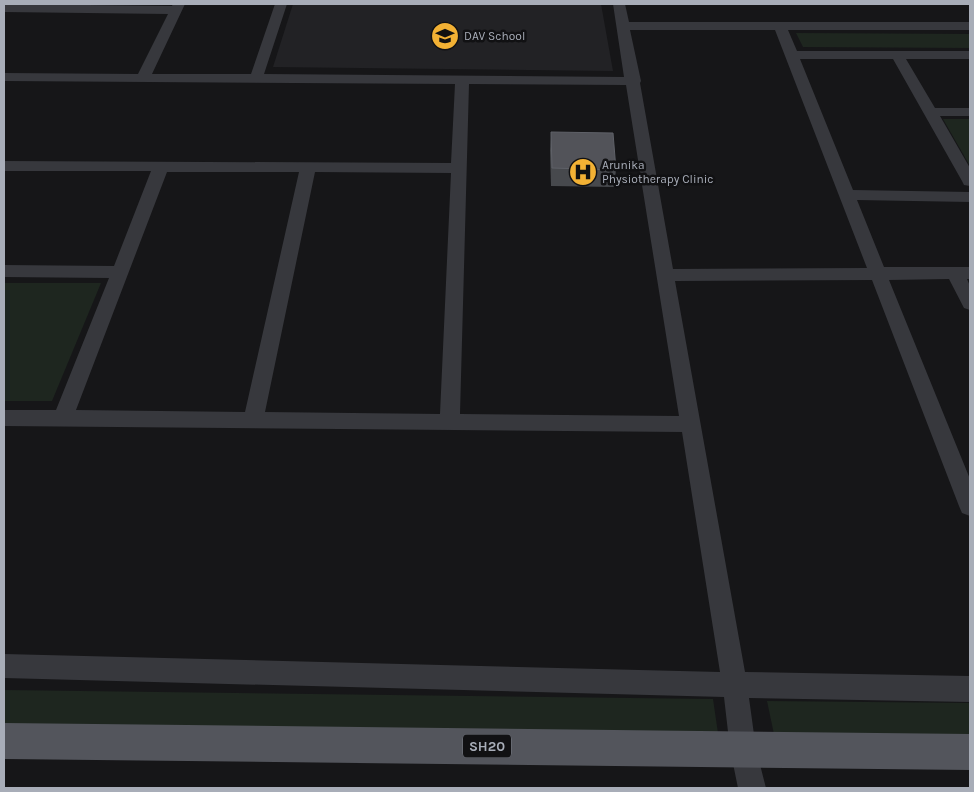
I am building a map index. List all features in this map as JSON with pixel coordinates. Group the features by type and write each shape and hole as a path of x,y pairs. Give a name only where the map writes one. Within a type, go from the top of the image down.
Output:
{"main road":[{"name":"SH20","path":"4,741 970,752"}],"street":[{"path":"256,79 281,4"},
{"path":"619,4 634,81 692,424 735,685 743,749 752,788"},
{"path":"4,8 76,6 178,7 143,78"},
{"path":"624,26 970,26"},
{"path":"780,26 970,503"},
{"path":"792,55 970,54"},
{"path":"897,55 970,181"},
{"path":"4,77 634,81"},
{"path":"450,422 462,80"},
{"path":"930,112 970,112"},
{"path":"4,166 459,168"},
{"path":"63,419 161,167"},
{"path":"253,420 308,167"},
{"path":"847,196 970,197"},
{"path":"4,271 120,272"},
{"path":"666,275 877,272 963,273 970,303"},
{"path":"4,418 692,424"},
{"path":"4,666 735,685 970,689"}],"shaded area":[{"name":"DAV School","path":"293,4 601,4 613,71 273,67"},
{"path":"796,33 970,34 970,48 803,47"},
{"path":"943,119 970,119 970,166"},
{"path":"4,283 101,283 52,401 4,401"},
{"path":"4,690 713,699 719,740 4,730"},
{"path":"767,701 970,703 970,741 775,739"}],"building":[{"path":"551,132 613,133 616,170 552,168"}],"place":[{"name":"DAV School","path":"445,36"},
{"name":"Arunika Physiotherapy Clinic","path":"583,172"}]}
